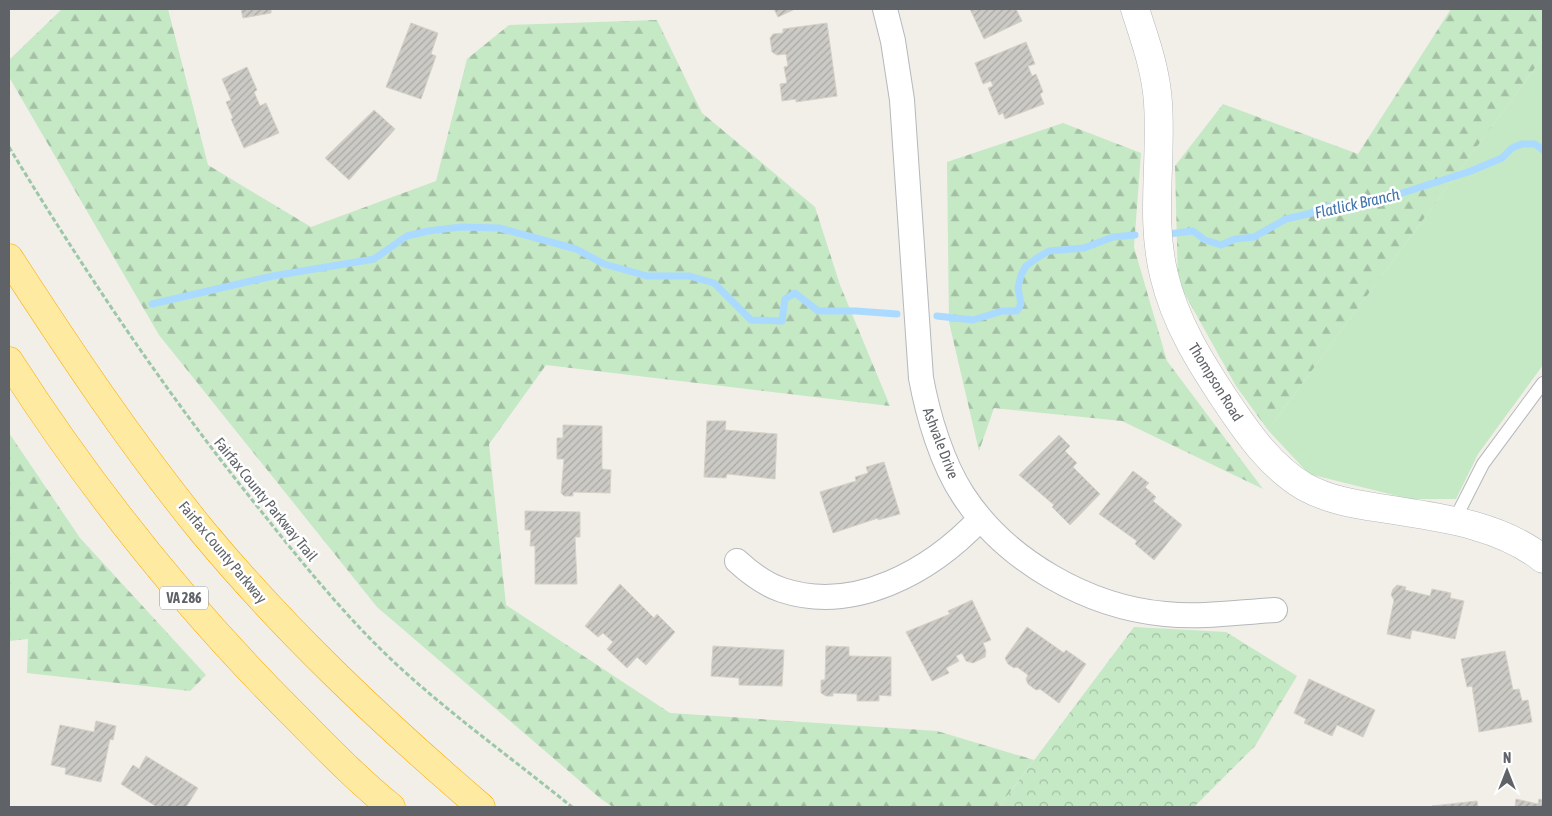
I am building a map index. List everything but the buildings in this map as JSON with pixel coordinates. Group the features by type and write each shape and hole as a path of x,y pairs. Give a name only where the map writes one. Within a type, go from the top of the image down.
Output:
{"highway":[{"name":"Fairfax County Parkway","path":"9,258 115,418 209,538 263,600 337,678 416,752 481,807"},
{"name":"VA 286","path":"9,361 85,473 178,590 249,670 340,761 391,807"}],"street":[{"name":"Ashvale Drive","path":"885,9 893,41 902,100 921,378 926,407 934,434 962,494 980,519 1000,539 1034,565 1068,586 1097,599 1142,611 1172,615 1275,610"},
{"name":"Thompson Road","path":"1134,9 1151,58 1157,96 1156,200 1163,274 1179,320 1201,363 1240,421 1269,458 1286,474 1326,497 1349,503 1454,521 1508,538 1543,558"},
{"path":"737,561 757,578 780,589 803,596 830,597 856,593 885,585 925,566 961,538 980,519"}],"lane":[{"path":"1454,521 1483,464 1543,382"}],"path":[{"name":"Fairfax County Parkway Trail","path":"9,147 121,324 202,437 322,586 401,668 459,719 572,807"}],"green space":[{"path":"62,9 168,9 208,165 311,227 436,181 467,59 509,25 657,20 702,113 815,207 840,285 890,406 546,365 489,444 506,605 670,713 937,731 1034,760 999,807 613,807 601,799 377,607 159,335 9,77 9,60"},
{"path":"1451,9 1543,9 1543,57 1268,430 1236,386 1178,282 1175,166 1223,104 1358,154"},
{"path":"1543,57 1543,365 1478,454 1456,499 1410,499 1309,474 1268,430"},
{"path":"1063,123 1141,153 1134,247 1167,361 1263,489 1122,421 994,408 979,451 949,322 947,162"},
{"path":"9,433 80,538 206,675 190,691 27,673 28,639 9,641"},
{"path":"1134,627 1226,632 1297,676 1255,746 1194,807 999,807"}],"waterway":[{"name":"Flatlick Branch","path":"1168,234 1193,231 1205,240 1221,245 1235,239 1254,237 1286,219 1312,213 1318,208 1396,195 1471,171 1502,158 1512,148 1522,144 1535,144 1543,150"},
{"path":"152,304 273,276 374,259 407,236 461,227 499,228 576,249 604,264 647,276 689,276 714,283 751,320 782,321 785,299 795,293 818,311 897,314"},
{"name":"Flatlick Branch","path":"937,316 973,320 1002,311 1017,311 1021,304 1018,288 1021,275 1026,266 1037,258 1049,251 1084,248 1113,237 1135,235"}]}
